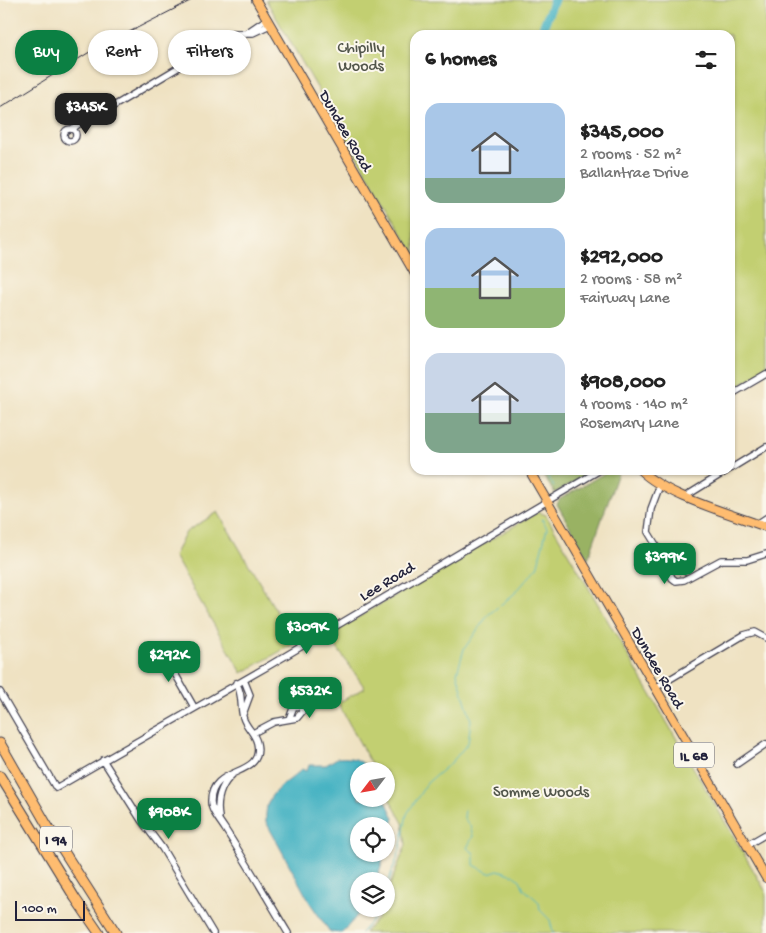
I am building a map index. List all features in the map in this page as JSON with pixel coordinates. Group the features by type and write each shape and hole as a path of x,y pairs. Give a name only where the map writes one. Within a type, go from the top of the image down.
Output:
{"highway":[{"name":"I 94","path":"0,743 52,833 116,933"},
{"name":"I 94","path":"0,776 75,898 99,933"}],"main road":[{"name":"Dundee Road","path":"256,0 410,265"},
{"name":"Dundee Road","path":"532,475 766,878"},
{"path":"647,475 660,485 766,527"}],"street":[{"path":"72,129 94,113 107,110 191,60 198,51 224,36 232,33 253,33 269,22"},
{"path":"735,392 766,374"},
{"path":"735,465 766,447"},
{"name":"Lee Road","path":"0,692 56,788 244,680 592,475"},
{"path":"686,496 719,475"},
{"path":"660,485 650,509 648,532 664,558 672,578 676,581 684,580 721,560 747,560 766,554"},
{"path":"757,524 766,518"},
{"path":"655,688 744,635 754,632 766,638"},
{"path":"161,649 194,707"},
{"path":"243,716 250,698 244,680"},
{"path":"236,684 242,696 243,716 257,742 258,755 248,767 222,778 212,791 211,806 288,933"},
{"path":"253,733 268,724 289,719"},
{"path":"737,764 766,744"},
{"path":"103,760 141,820 162,848 213,933"},
{"path":"747,845 766,834"}],"green space":[{"name":"Chipilly Woods","path":"266,0 766,0 766,369 735,387 735,30 410,30 410,247"},
{"path":"542,475 586,475 555,493"},
{"path":"601,475 617,475 588,559 557,504 560,499"},
{"path":"218,512 295,643 242,673 174,556 186,532"},
{"name":"Somme Woods","path":"538,512 546,515 766,892 766,933 364,933 378,917 395,917 395,872 406,845 403,823 394,808 395,762 370,762 338,703 365,688 328,635"}],"water":[{"path":"337,758 356,759 361,762 350,762 350,808 389,808 394,817 350,817 350,862 382,862 379,872 350,872 350,917 356,917 342,933 330,932 310,903 266,822 268,803 276,791 302,769 306,771 309,765 326,765"}],"waterway":[{"path":"542,30 554,0"},
{"path":"547,475 554,487"},
{"path":"392,872 400,850 407,814 427,783 452,762 468,743 471,720 457,673 464,649 488,615 514,594 537,568 547,528 542,519"},
{"path":"465,809 464,818 470,826 473,836 467,848 474,853 474,865 489,873 498,870 514,875 520,880 524,889 539,902 540,910 550,920 553,933"},
{"path":"361,933 375,917"}],"railway":[{"path":"0,108 88,53 192,0"}]}
